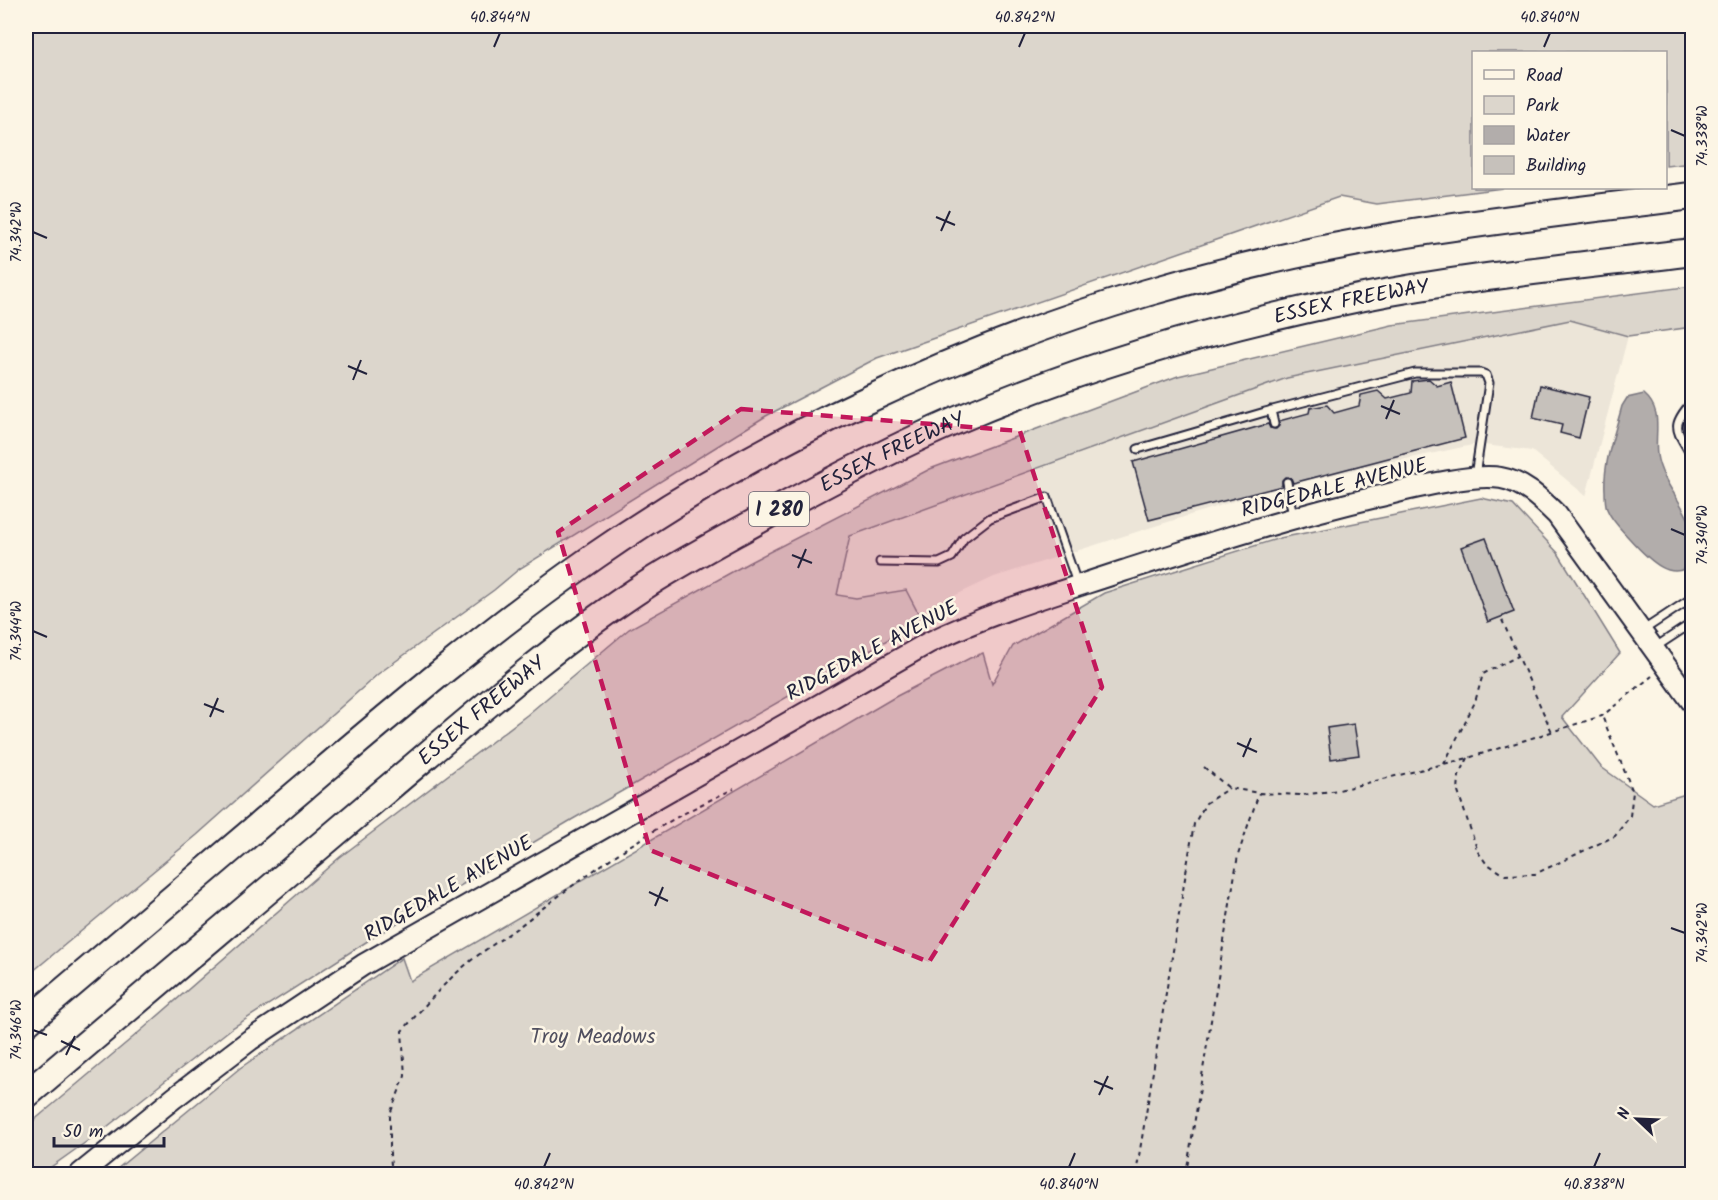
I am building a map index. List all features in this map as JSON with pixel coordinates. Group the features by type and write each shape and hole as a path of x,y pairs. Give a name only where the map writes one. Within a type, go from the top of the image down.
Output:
{"highway":[{"name":"I 280","path":"26,1023 419,690 509,617 665,510 742,465 818,425 993,346 1090,311 1220,273 1308,252 1386,237 1504,219 1692,196"},
{"name":"ESSEX FREEWAY","path":"26,1095 438,747 606,613 698,554 891,450 954,421 1112,362 1189,338 1275,316 1363,297 1441,284 1692,252"}],"main road":[{"name":"RIDGEDALE AVENUE","path":"80,1174 250,1040 363,964 928,643 1000,610 1293,519 1401,491 1475,478 1509,480 1535,494 1557,514 1692,702"}],"lane":[{"path":"1138,449 1271,410 1415,373 1480,373 1486,375 1489,382 1475,478"},
{"path":"1692,402 1679,417 1677,430 1692,457"},
{"path":"1271,410 1274,424"},
{"path":"1287,482 1293,519"},
{"path":"880,562 939,563 952,557 964,538 990,518 1047,497 1078,586"},
{"path":"1642,631 1692,598"},
{"path":"1654,648 1692,623"}],"path":[{"path":"1502,620 1552,732"},
{"path":"1444,764 1475,702 1483,674 1518,656"},
{"path":"1203,767 1229,788 1259,793 1302,795 1339,790 1468,758 1602,716 1666,664"},
{"path":"1468,758 1459,776 1458,792 1478,852 1486,863 1504,875 1534,874 1615,836 1630,816 1633,792 1602,716"},
{"path":"1136,1174 1194,824 1206,803 1229,788"},
{"path":"393,1174 390,1155 390,1114 405,1076 402,1031 436,993 473,959 602,863 702,804 734,789"},
{"path":"1186,1174 1238,855 1259,793"}],"highlighted area":[{"path":"741,409 1020,431 1102,687 929,962 650,850 558,532"}],"shaded area":[{"path":"1570,320 1628,336 1586,496 1532,451 1477,444 1288,484 994,577 918,613 906,590 856,598 837,595 850,536 1287,378"}],"green space":[{"path":"26,26 1692,26 1692,163 1667,166 1667,51 1472,51 1472,189 1495,189 1377,204 1339,197 877,358 766,416 519,569 494,590 378,674 197,835 26,977"},
{"path":"1692,286 1692,327 1628,336 1570,320 1287,378 850,536 837,595 856,598 906,590 918,613 917,623 573,819 377,935 232,1028 103,1130 41,1174 26,1174 26,1127 144,1028 340,857 527,715 629,629 750,562 930,469 1178,376 1392,325"},
{"name":"Troy Meadows","path":"1481,498 1513,505 1558,553 1620,653 1562,717 1601,767 1653,804 1692,792 1692,1174 111,1174 240,1068 402,958 410,981 895,697 970,658 983,653 992,684 1013,646 1104,593 1280,538"}],"water":[{"path":"1644,394 1654,407 1656,415 1656,446 1659,464 1692,529 1692,562 1684,569 1676,571 1667,570 1642,552 1614,521 1606,505 1606,470 1622,406 1627,398"}],"building":[{"path":"1429,379 1437,386 1451,382 1465,438 1293,483 1291,478 1285,477 1282,480 1282,486 1149,520 1133,462 1268,424 1270,428 1276,429 1279,421 1309,413 1310,408 1327,405 1334,413 1359,406 1361,395 1378,391 1387,399 1411,393 1412,381"},
{"path":"1540,385 1589,397 1579,438 1560,433 1562,425 1533,418"},
{"path":"1486,538 1514,612 1488,622 1461,547"},
{"path":"1354,724 1359,755 1331,759 1327,728"}]}
